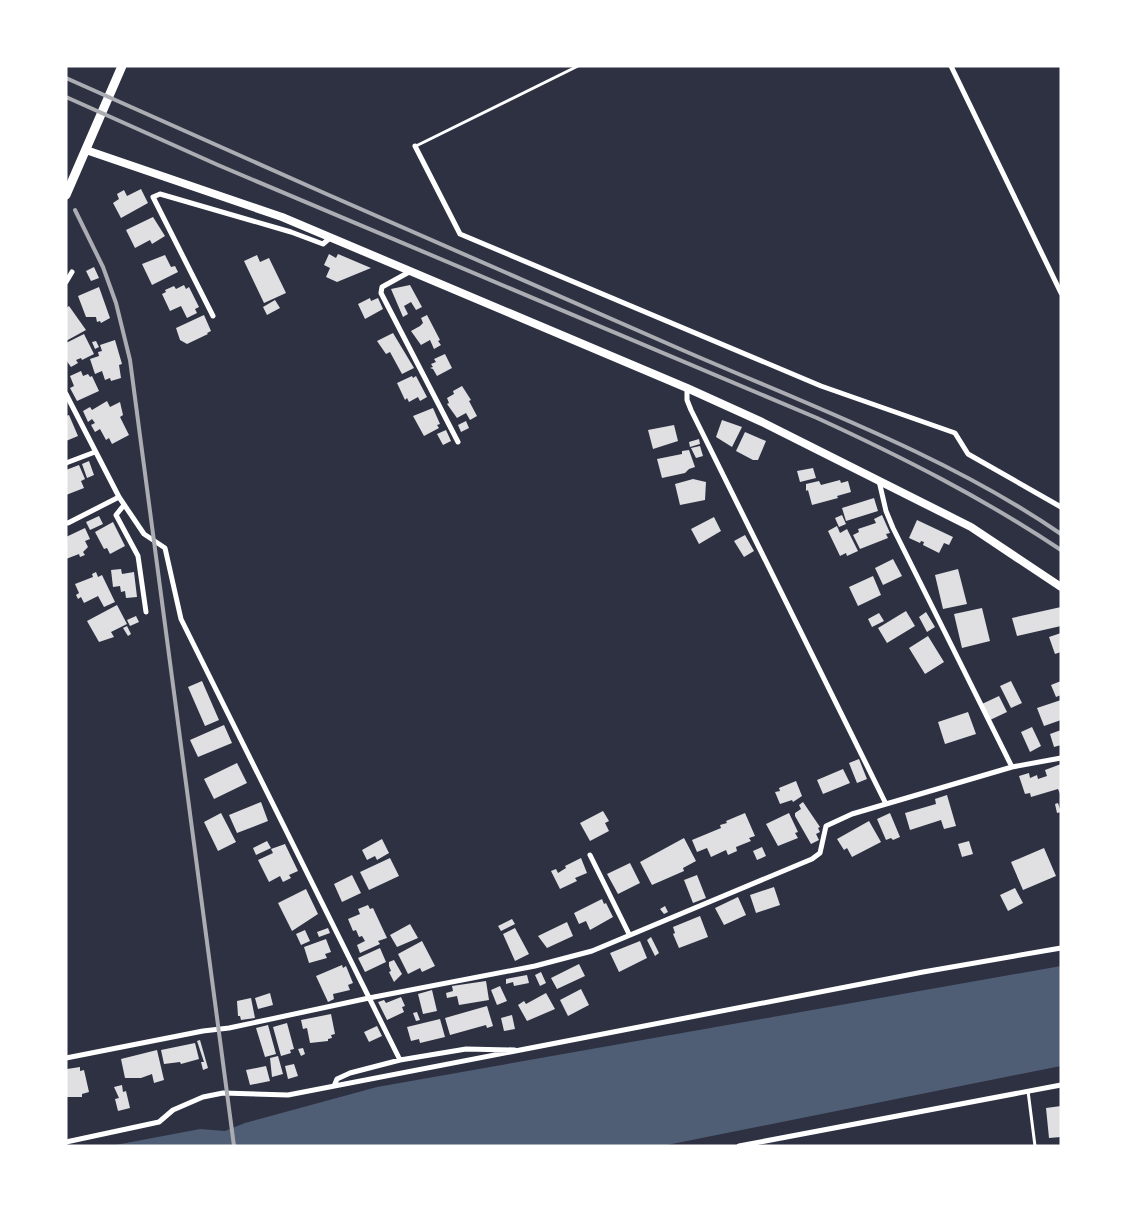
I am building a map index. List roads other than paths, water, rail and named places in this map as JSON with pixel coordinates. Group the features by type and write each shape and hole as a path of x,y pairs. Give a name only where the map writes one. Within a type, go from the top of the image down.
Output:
{"main road":[{"path":"66,195 121,70"}],"street":[{"path":"952,66 1061,293"},
{"path":"415,146 460,234 821,386 955,434 968,454 1061,507"},
{"path":"86,150 282,217 687,388 762,422 970,527 1061,588"},
{"path":"213,316 153,198 160,194 290,232 323,244 331,237"},
{"path":"411,270 382,287 381,293 458,442"},
{"path":"66,282 72,272"},
{"path":"687,388 687,400 691,410 886,804"},
{"path":"66,394 118,497 144,534 165,548 181,619 400,1060"},
{"path":"66,464 95,452"},
{"path":"879,481 886,510 893,528 1012,767"},
{"path":"68,523 118,497"},
{"path":"124,504 116,515 138,556 146,612"},
{"path":"66,1058 203,1031 228,1028 535,966 592,951 812,859 820,853 826,826 852,814 1012,767 1061,758"},
{"path":"590,855 629,934"},
{"path":"66,1142 158,1122 173,1110 203,1096 223,1093 288,1095 524,1051 923,972 1061,948"},
{"path":"334,1086 337,1080 350,1073 400,1060 466,1049 524,1051"},
{"path":"739,1146 1061,1085"}],"lane":[{"path":"415,146 578,66"},
{"path":"1028,1090 1036,1146"}],"water":[{"path":"1061,966 1061,1066 662,1146 110,1146 200,1129 225,1131 245,1123 377,1087"}],"railway":[{"path":"66,78 449,248 875,433 972,480 1061,534"},
{"path":"66,97 218,165 817,418 942,479 1002,513 1061,550"},
{"path":"75,210 103,267 116,303 130,360 234,1146"}]}
